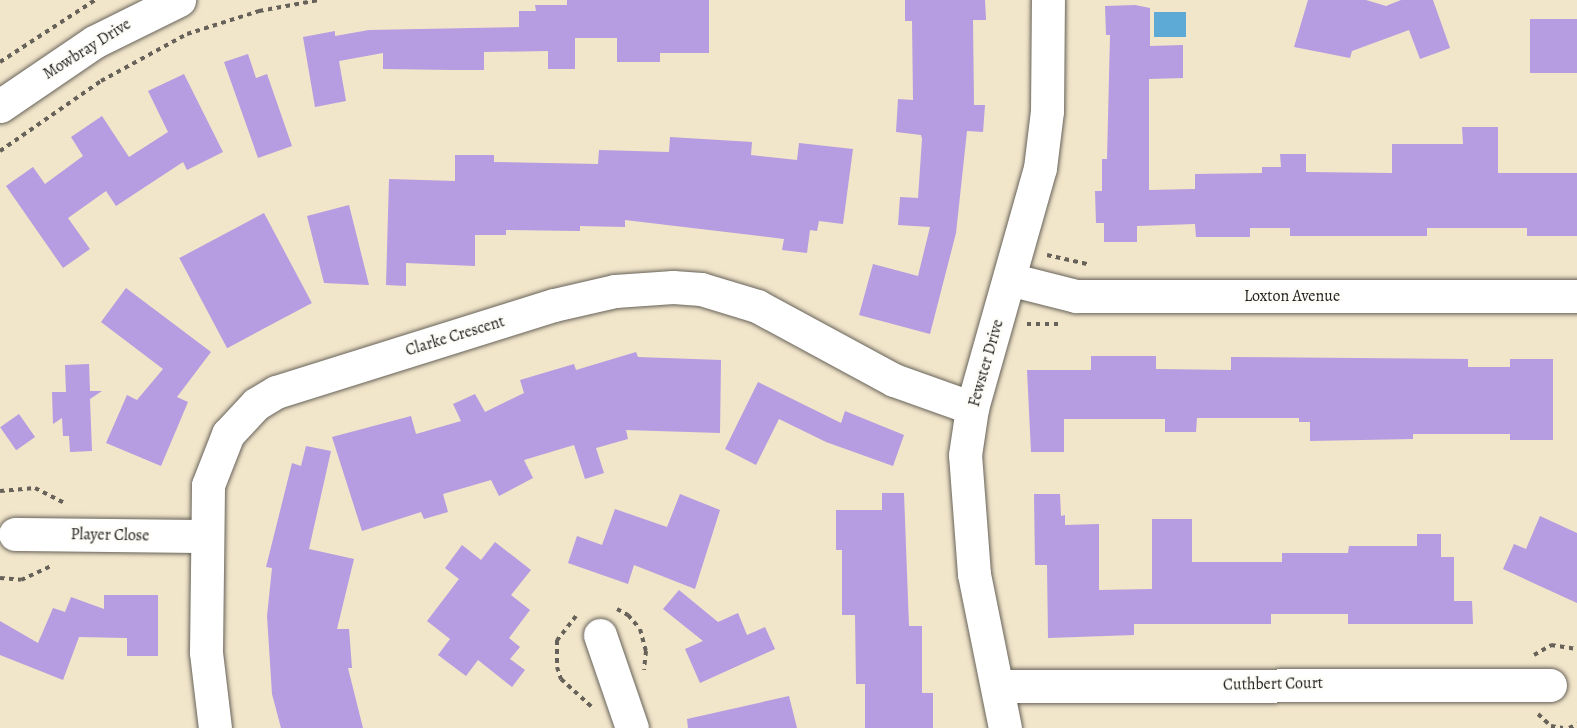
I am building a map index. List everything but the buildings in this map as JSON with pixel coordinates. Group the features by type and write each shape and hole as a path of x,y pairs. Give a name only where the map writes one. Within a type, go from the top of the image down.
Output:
{"street":[{"name":"Mowbray Drive","path":"0,106 94,42 179,0"},
{"name":"Fewster Drive","path":"1005,728 969,531 965,455 972,408 1009,279 1044,139 1048,0"},
{"name":"Loxton Avenue","path":"1009,279 1076,296 1577,296"},
{"name":"Clarke Crescent","path":"215,728 206,652 205,536 208,485 217,453 239,420 276,392 554,305 615,291 673,287 728,296 784,318 894,381 972,408"},
{"name":"Player Close","path":"15,534 205,536"},
{"path":"600,635 632,728"},
{"name":"Cuthbert Court","path":"997,686 1550,685"}],"path":[{"path":"0,62 95,0"},
{"path":"0,151 101,81 188,34 258,11 319,0"},
{"path":"1024,336 1030,315"},
{"path":"0,491 35,488 71,506"},
{"path":"1569,728 1577,724"}],"water":[{"path":"1154,12 1186,12 1186,37 1154,37"}]}
